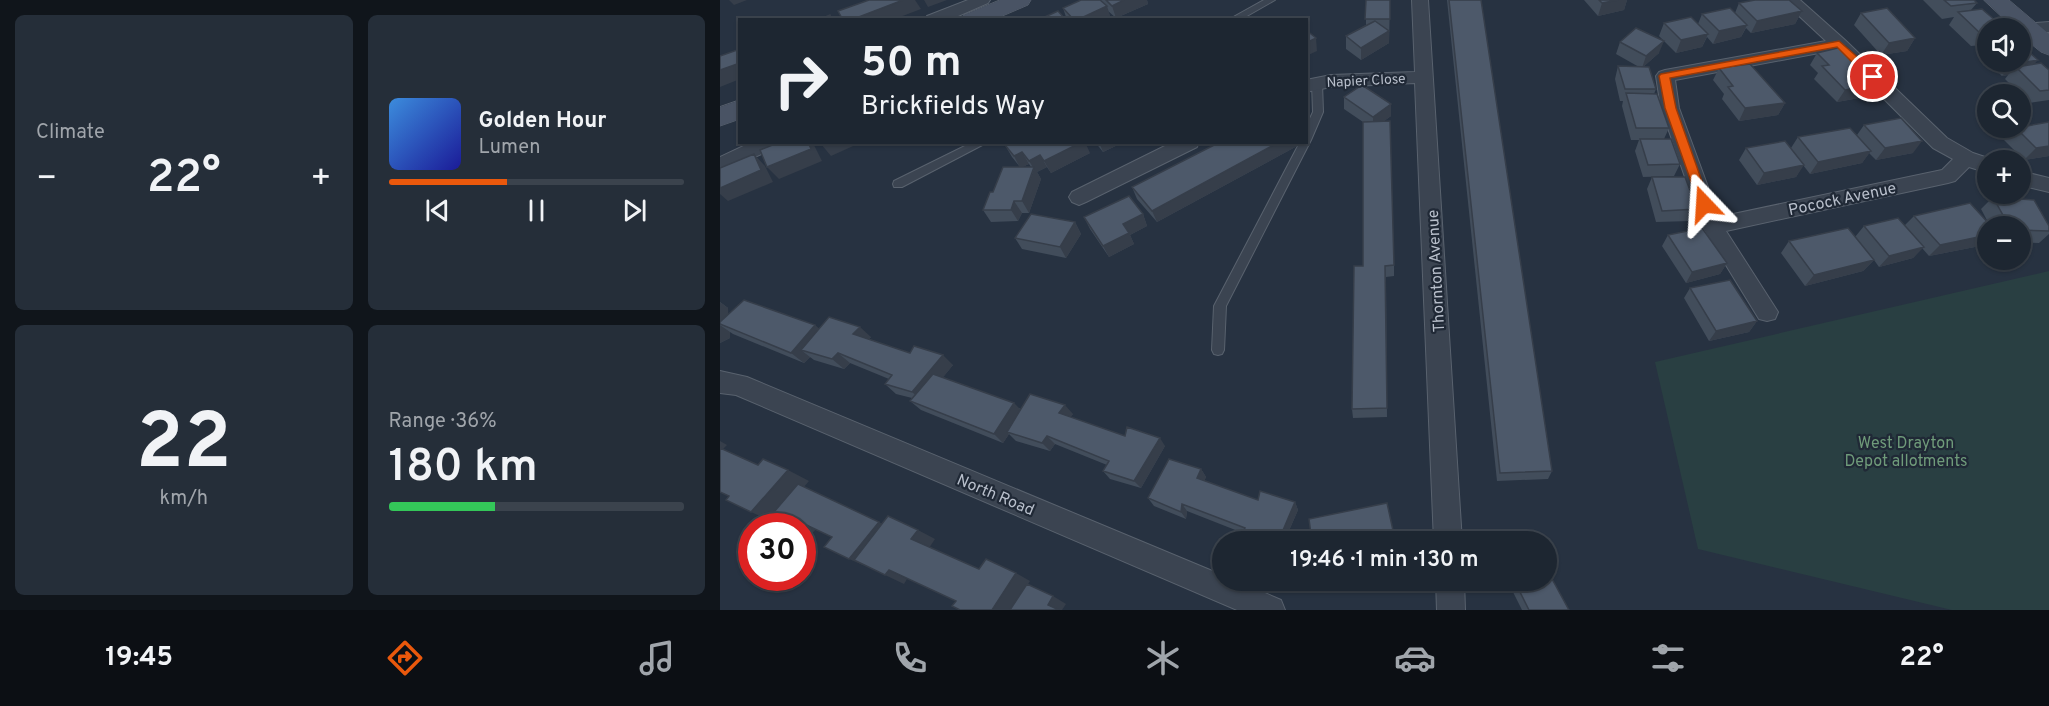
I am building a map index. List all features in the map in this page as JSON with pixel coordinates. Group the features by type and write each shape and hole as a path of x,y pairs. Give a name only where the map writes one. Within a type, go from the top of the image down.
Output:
{"street":[{"path":"938,18 982,0"},
{"path":"977,18 1020,0"},
{"name":"Thornton Avenue","path":"1420,0 1447,531"},
{"path":"1790,0 1839,44 1940,143 1977,162"},
{"path":"1995,0 2038,28 2049,47"},
{"path":"1767,312 1712,225 1670,108 1665,76 1839,44"},
{"name":"Napier Close","path":"1312,84 1425,77"},
{"path":"720,117 738,110"},
{"path":"720,165 767,144"},
{"path":"1079,197 1186,144"},
{"name":"Pocock Avenue","path":"1712,225 1948,176 1966,158"},
{"path":"2031,181 2049,185"},
{"name":"North Road","path":"720,382 738,385 1271,610"},
{"path":"1450,591 1451,610"}],"lane":[{"path":"1236,18 1271,0"},
{"path":"1308,136 1318,112 1312,84"},
{"path":"898,184 979,144"},
{"path":"1218,350 1220,306 1304,144"}],"green space":[{"name":"West Drayton Depot allotments","path":"2049,271 2049,610 1952,610 1698,549 1655,362"}],"building":[{"path":"869,0 903,0 856,18 842,18 838,11"},
{"path":"1081,0 1100,0 1107,6 1081,18 1072,18 1063,8"},
{"path":"1106,0 1124,0 1112,6"},
{"path":"1366,0 1390,0 1390,19 1365,19"},
{"path":"1449,0 1481,0 1552,471 1500,473"},
{"path":"1599,0 1618,0 1602,3"},
{"path":"1755,0 1789,0 1802,11 1757,21 1739,3"},
{"path":"1944,0 1974,0 1977,3 1951,6"},
{"path":"1730,8 1747,25 1719,31 1702,14"},
{"path":"1887,8 1915,38 1889,43 1861,13"},
{"path":"1982,9 1992,18 1977,18 1977,30 1958,12"},
{"path":"1058,11 1064,18 1042,18"},
{"path":"1691,17 1708,34 1681,40 1664,23"},
{"path":"1375,21 1389,31 1361,48 1346,36"},
{"path":"1636,28 1664,41 1646,56 1620,42"},
{"path":"1308,32 1316,38 1308,42"},
{"path":"1846,46 1860,59 1857,60 1879,84 1845,90 1822,66 1829,65 1817,53"},
{"path":"738,50 738,64 720,70 720,56"},
{"path":"2031,54 2038,60 2031,61"},
{"path":"2041,63 2049,70 2049,90 2040,91 2021,72 2031,72 2031,65"},
{"path":"1750,64 1785,103 1745,108 1728,87 1733,86 1719,68"},
{"path":"1618,66 1649,67 1656,89 1625,89"},
{"path":"1362,85 1391,104 1373,117 1344,97"},
{"path":"1626,93 1657,94 1669,128 1636,128"},
{"path":"1901,118 1922,141 1885,148 1864,125"},
{"path":"1390,121 1394,265 1385,266 1387,408 1352,409 1354,266 1363,266 1363,122"},
{"path":"2049,122 2049,146 2036,148 2026,138 2031,138 2031,125"},
{"path":"1850,128 1871,151 1818,162 1798,137"},
{"path":"1640,139 1671,139 1680,164 1648,165"},
{"path":"1785,141 1804,165 1764,173 1746,148"},
{"path":"775,144 809,144 811,149 767,167 760,150"},
{"path":"1078,144 1044,161 1040,155 1029,161 1022,152 1014,156 1005,145"},
{"path":"1216,144 1275,144 1152,211 1132,187"},
{"path":"754,154 761,170 720,188 720,168"},
{"path":"1003,167 1034,167 1022,201 1014,201 1011,210 983,210 990,192 993,192"},
{"path":"1652,177 1685,177 1697,209 1662,211"},
{"path":"1129,196 1143,214 1123,224 1129,233 1103,246 1084,217"},
{"path":"2031,200 2034,200 2049,226 2049,231 2031,230 2031,216 2003,216 1997,204 2031,204"},
{"path":"1970,203 1982,216 1977,216 1977,237 1940,245 1914,216"},
{"path":"1031,214 1075,222 1060,247 1015,238"},
{"path":"1898,218 1924,247 1889,256 1864,226"},
{"path":"1702,228 1727,263 1692,272 1668,235"},
{"path":"1848,228 1874,260 1814,275 1789,241"},
{"path":"1730,280 1757,321 1716,331 1690,288"},
{"path":"744,300 815,325 791,353 720,324"},
{"path":"829,317 860,327 853,334 910,353 914,346 943,355 912,392 885,384 892,375 838,353 832,359 801,350"},
{"path":"933,374 1014,403 994,434 910,401"},
{"path":"1030,394 1065,405 1059,413 1125,436 1127,427 1160,438 1134,481 1103,471 1109,461 1047,436 1042,443 1007,432"},
{"path":"720,448 758,465 763,459 788,470 751,512 726,500 729,496 720,492"},
{"path":"1169,459 1201,469 1197,478 1258,500 1260,491 1295,502 1283,531 1244,531 1245,528 1182,504 1181,512 1148,498"},
{"path":"798,484 879,522 849,559 824,547 832,537 816,530 816,513 773,513"},
{"path":"1387,503 1393,531 1311,531 1309,519"},
{"path":"888,516 918,530 911,539 979,569 986,559 1016,573 992,610 960,610 952,606 956,601 889,570 885,575 854,560"},
{"path":"1027,584 1053,596 1048,605 1059,610 1010,610"},
{"path":"1557,588 1569,610 1529,610 1520,591 1557,591"}],"route":[{"path":"1704,204 1670,108 1665,76 1839,44 1873,77"}]}
